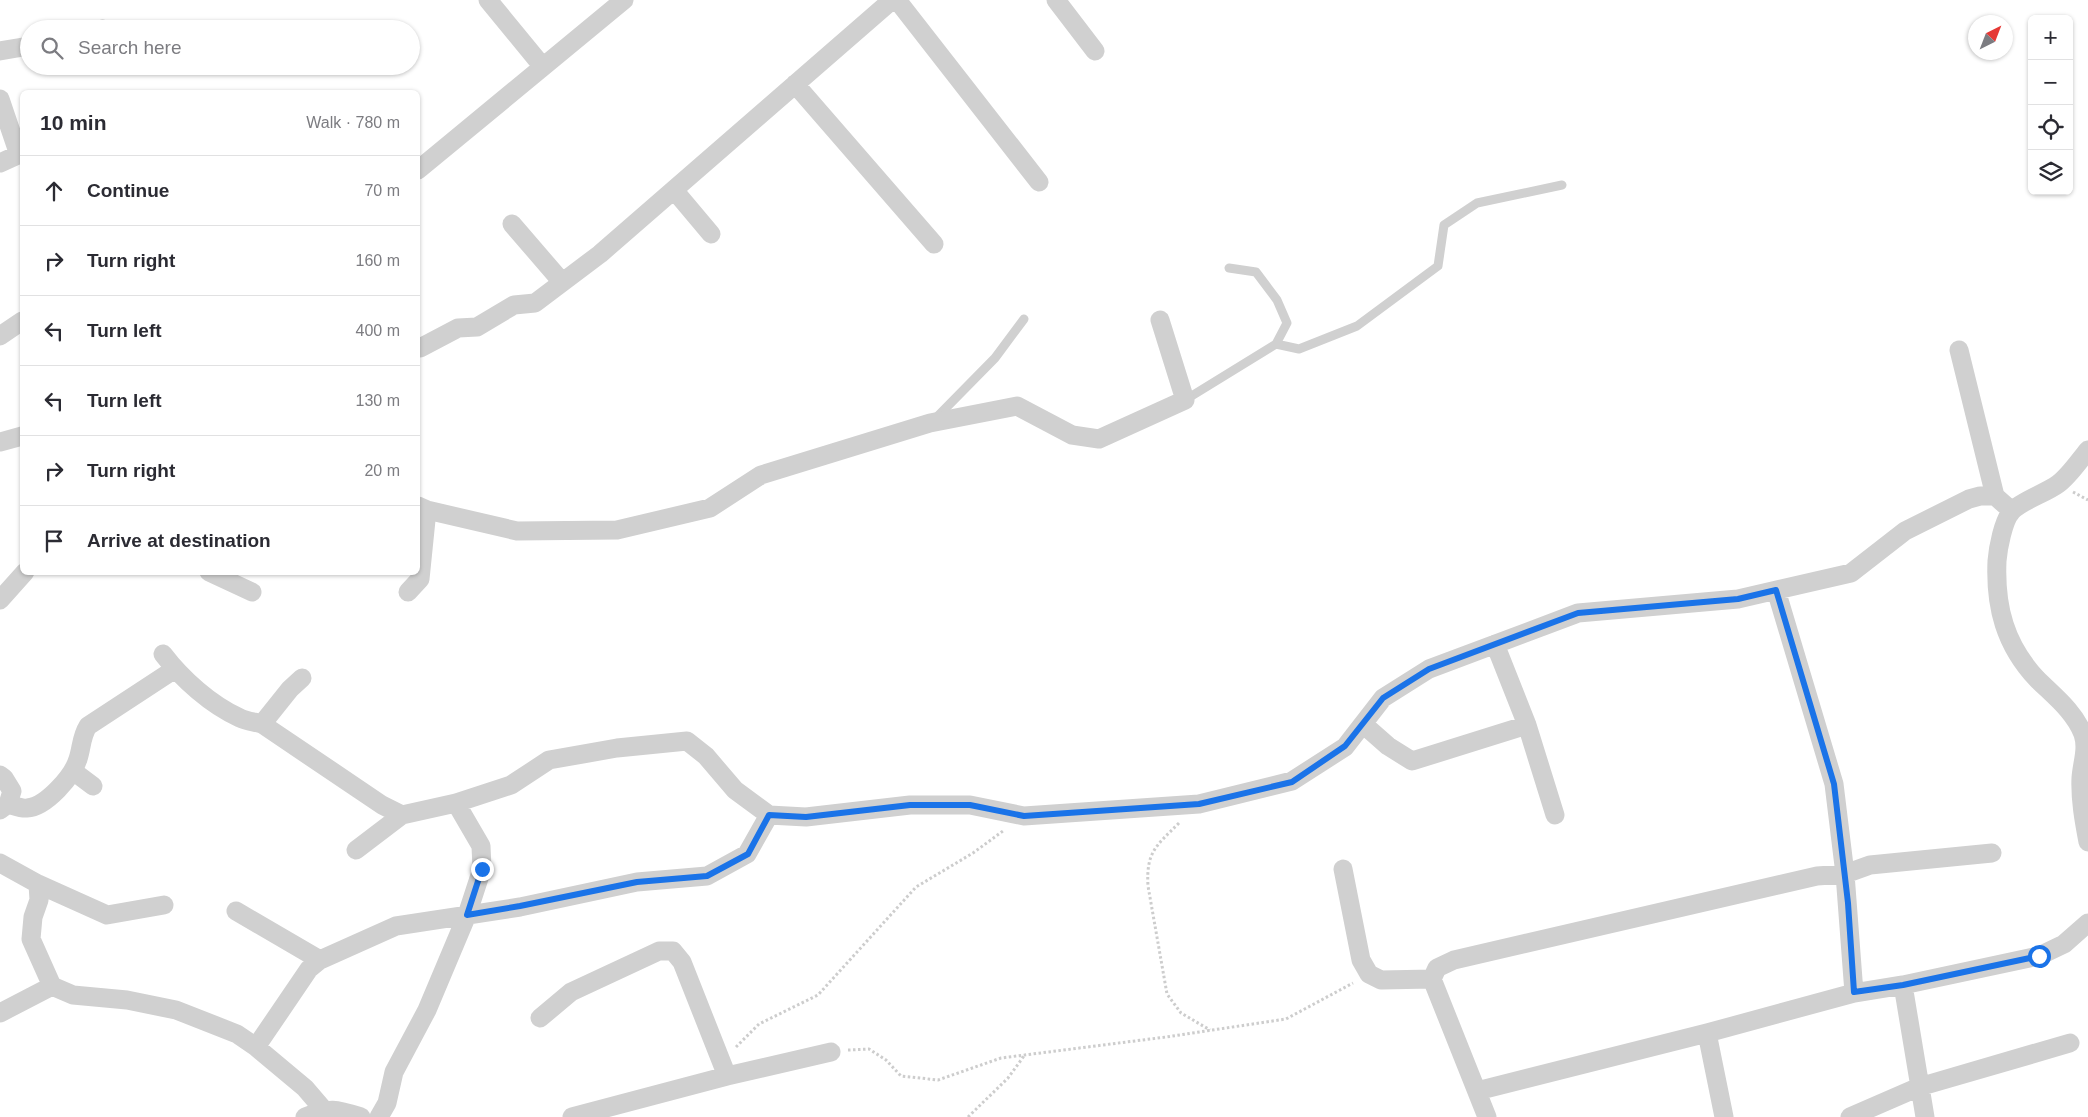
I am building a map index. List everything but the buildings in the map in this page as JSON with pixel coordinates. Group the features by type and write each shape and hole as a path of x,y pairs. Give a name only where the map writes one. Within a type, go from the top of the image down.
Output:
{"street":[{"path":"488,0 543,68"},
{"path":"420,168 624,0"},
{"path":"420,348 458,328 477,327 514,305 535,303 600,254 892,0"},
{"path":"897,0 1039,182"},
{"path":"1056,0 1095,51"},
{"path":"0,52 20,48"},
{"path":"795,84 934,244"},
{"path":"0,99 20,151"},
{"path":"0,163 20,154"},
{"path":"674,190 711,234"},
{"path":"512,224 562,282"},
{"path":"408,592 420,580 422,508 517,531 618,530 710,508 761,475 930,423 1016,406 1072,435 1099,439 1185,400 1160,320"},
{"path":"0,336 20,322"},
{"path":"1959,350 1995,496 2012,511"},
{"path":"0,442 20,437"},
{"path":"2088,450 2059,484 2012,511 2005,525 1998,554 1996,587 2002,621 2018,657 2037,679 2069,710 2083,732 2087,744 2081,779 2083,815 2088,842"},
{"path":"356,850 402,815 456,803 511,785 549,760 617,748 687,741 706,756 735,790 769,815 806,817 910,805 970,805 1024,816 1199,804 1292,782 1345,746 1383,698 1429,669 1578,613 1738,599 1851,573 1905,530 1969,499 1980,496 1995,496"},
{"path":"0,600 22,575"},
{"path":"215,575 252,592"},
{"path":"1776,590 1834,784 1854,992"},
{"path":"1495,644 1526,724 1556,815"},
{"path":"163,654 175,669 213,702 240,718 262,724 382,805 402,815"},
{"path":"0,775 12,791 4,807 26,809 39,804 54,793 73,771 78,758 82,735 88,726 175,669"},
{"path":"262,724 290,689 302,678"},
{"path":"1363,724 1388,746 1412,761 1526,724"},
{"path":"73,771 94,786"},
{"path":"379,1117 387,1103 394,1072 427,1010 467,915 482,869 481,846 456,803"},
{"path":"256,1047 310,969 320,960 396,926 520,906 637,882 707,876 748,854 769,815"},
{"path":"1432,979 1438,968 1454,960 1817,876 1844,874 1870,865 1992,853"},
{"path":"0,863 38,884 107,915 164,905"},
{"path":"1343,869 1361,960 1369,974 1380,980 1432,979"},
{"path":"38,884 39,900 33,917 31,939 52,986 73,995 127,1000 176,1010 237,1034 256,1047 305,1088 323,1109"},
{"path":"236,911 320,960"},
{"path":"1477,1091 1707,1033 1854,992 1903,985 2039,956 2064,944 2088,923"},
{"path":"540,1018 571,992 658,951 673,952 682,962 727,1076"},
{"path":"1432,979 1487,1117"},
{"path":"1903,985 1924,1117"},
{"path":"0,1013 52,986"},
{"path":"1707,1033 1724,1117"},
{"path":"1850,1117 1919,1088 2070,1043"},
{"path":"572,1117 727,1076 831,1052"},
{"path":"305,1117 323,1109 340,1110 361,1117"}],"lane":[{"path":"1276,344 1299,349 1357,326 1438,266 1444,226 1478,203 1562,184"},
{"path":"1185,400 1276,344 1287,323 1277,300 1256,272 1229,268"},
{"path":"930,423 995,358 1024,319"}],"path":[{"path":"1199,804 1154,849 1149,858 1147,869 1167,994 1181,1013 1210,1030"},
{"path":"727,1076 736,1046 759,1024 818,995 916,887 973,853 1024,816"},
{"path":"831,1052 869,1049 886,1060 900,1076 938,1080 1001,1058 1286,1019 1369,974"},
{"path":"968,1117 1008,1078 1025,1055"}],"route":[{"path":"482,869 467,915 637,882 707,876 748,854 769,815 806,817 910,805 970,805 1024,816 1199,804 1292,782 1345,746 1383,698 1429,669 1578,613 1738,599 1776,590 1834,784 1848,903 1854,992 1903,985 2039,956"}]}
